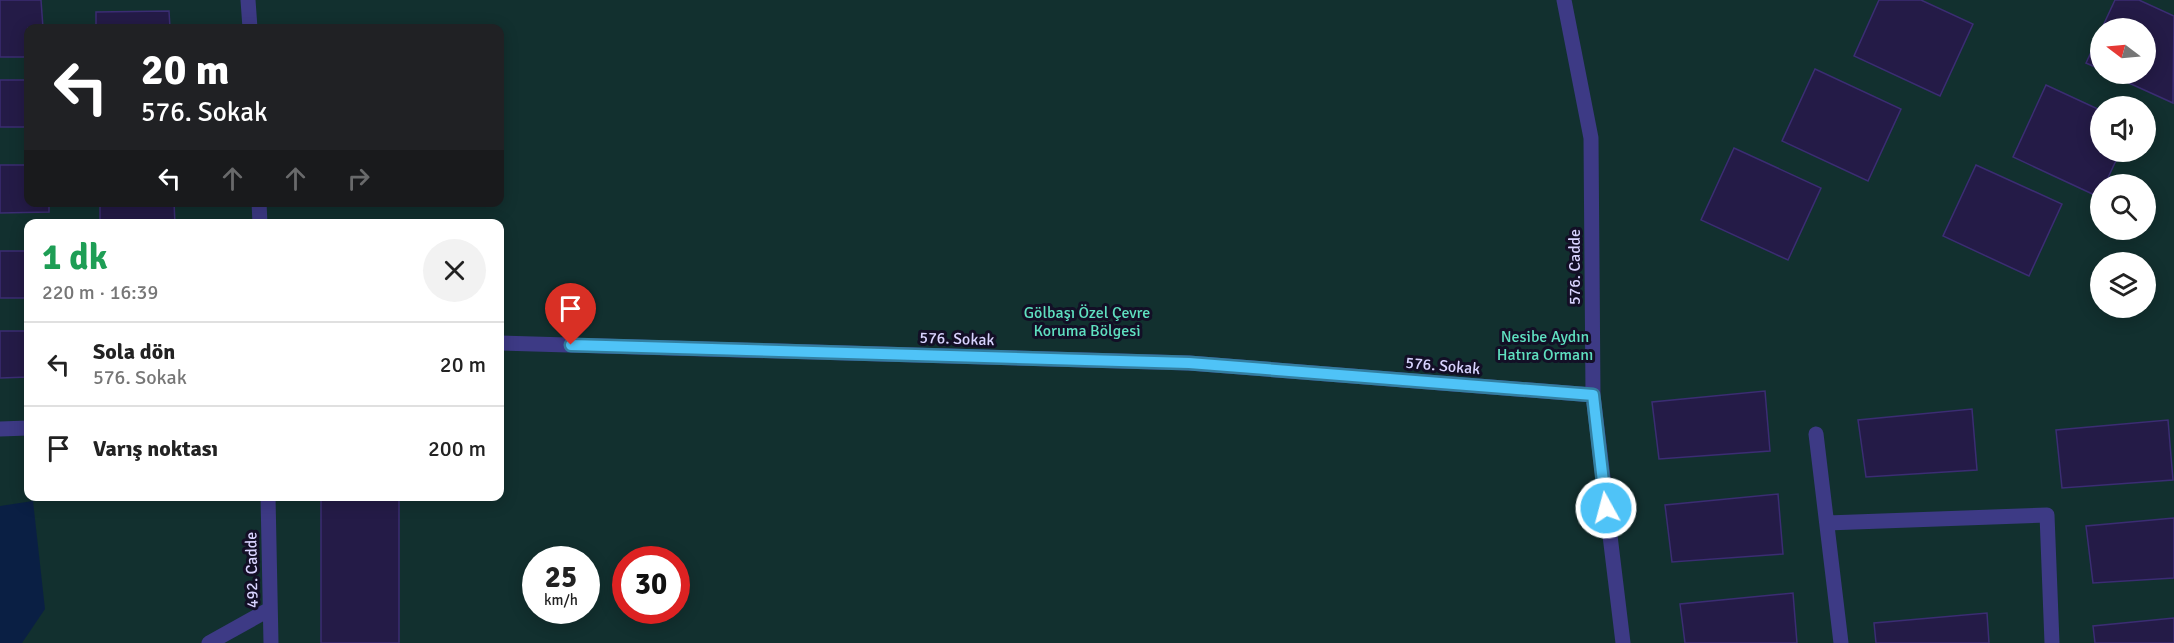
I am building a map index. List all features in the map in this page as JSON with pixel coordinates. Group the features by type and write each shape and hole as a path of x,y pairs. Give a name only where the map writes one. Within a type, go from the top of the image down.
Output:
{"street":[{"path":"248,0 250,24"},
{"name":"576. Cadde","path":"1564,0 1591,138 1593,395 1623,643"},
{"name":"576. Sokak","path":"504,343 1189,363 1593,395"},
{"path":"0,429 24,428"},
{"path":"1816,434 1840,643"},
{"name":"492. Cadde","path":"268,501 271,643"},
{"path":"1827,522 2047,515 2052,643"},
{"path":"209,643 270,609"}],"green space":[{"name":"Gölbaşı Özel Çevre Koruma Bölgesi","path":"0,0 2174,0 2174,643 0,643"}],"water":[{"path":"33,501 45,609 22,643 0,643 0,506"}],"building":[{"path":"0,0 41,0 43,24 24,24 24,57 0,57"},
{"path":"1879,0 1921,0 1973,24 1940,96 1854,56"},
{"path":"2115,0 2139,0 2174,16 2173,103 2131,84 2156,84 2156,18 2107,18"},
{"path":"169,11 170,24 96,24 96,12"},
{"path":"1815,69 1901,109 1868,181 1782,141"},
{"path":"0,80 24,80 24,127 0,127"},
{"path":"2046,85 2090,105 2090,162 2115,162 2110,174 2090,174 2090,193 2013,157"},
{"path":"1734,148 1821,188 1788,260 1701,220"},
{"path":"0,165 24,165 24,207 49,207 49,212 0,213"},
{"path":"1976,165 2062,204 2029,276 1943,236"},
{"path":"100,207 174,207 175,219 100,219"},
{"path":"0,251 24,251 24,298 0,298"},
{"path":"0,331 24,331 24,377 0,378"},
{"path":"1765,391 1770,451 1659,459 1652,402"},
{"path":"1972,409 1977,470 1866,477 1858,420"},
{"path":"2168,420 2173,480 2062,488 2056,430"},
{"path":"1778,494 1783,554 1672,562 1665,505"},
{"path":"321,501 399,501 399,643 321,643"},
{"path":"2174,518 2174,578 2093,583 2086,526"},
{"path":"1793,593 1797,643 1685,643 1680,604"},
{"path":"1987,613 1989,643 1876,643 1874,623"},
{"path":"2174,618 2174,643 2095,643 2093,626"}],"route":[{"path":"571,345 1189,363 1593,395 1606,508"}],"park label":[{"name":"Nesibe Aydın Hatıra Ormanı","path":"1545,345"}]}
